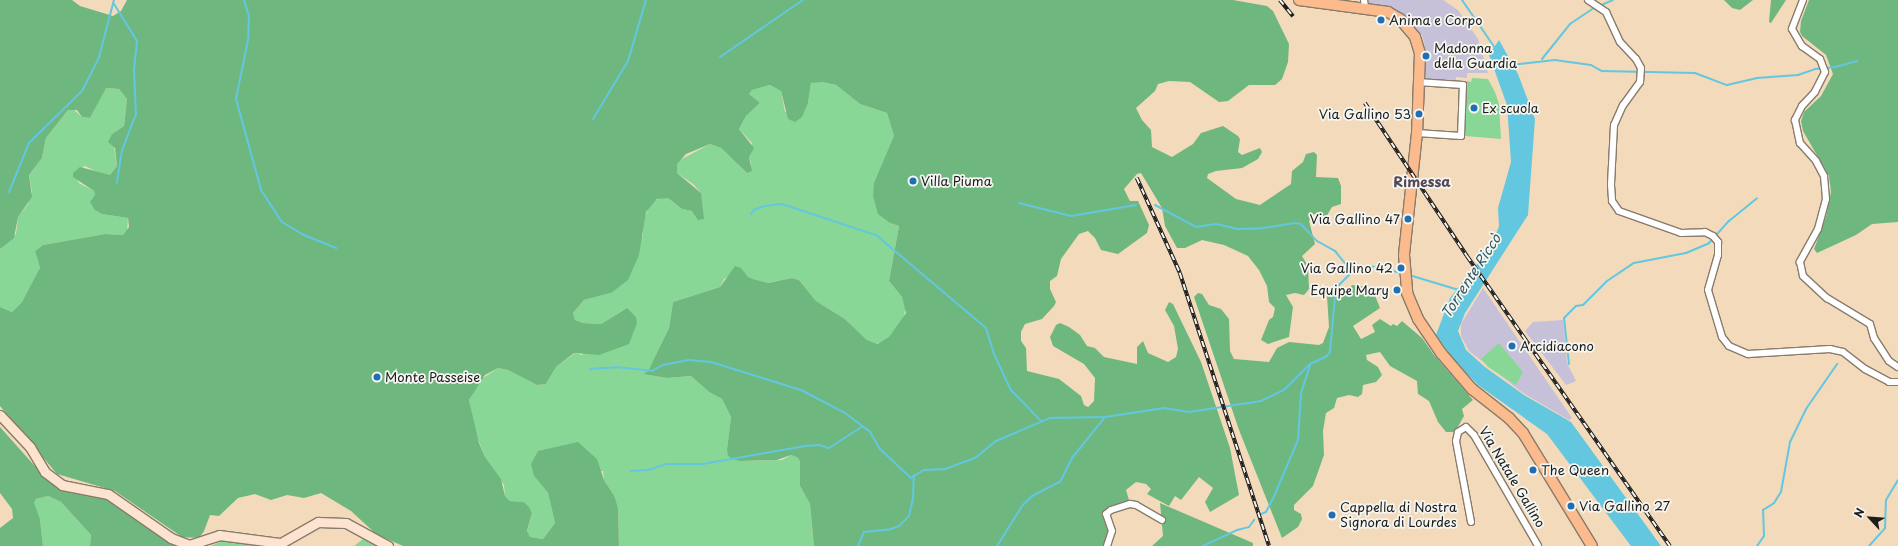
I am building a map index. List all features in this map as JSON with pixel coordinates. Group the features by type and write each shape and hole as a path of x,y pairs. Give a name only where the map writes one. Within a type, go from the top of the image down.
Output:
{"main road":[{"name":"Via Natale Gallino","path":"1299,0 1364,3 1395,15 1416,36 1420,53 1417,133 1404,255 1405,283 1412,307 1433,343 1465,381 1509,418 1523,433 1592,546"}],"street":[{"path":"1588,0 1606,12 1620,42 1636,59 1641,68 1640,82 1623,105 1614,125 1611,185 1612,201 1619,212 1681,233 1705,232 1713,236 1718,242 1718,255 1708,290 1722,338 1729,346 1748,354 1830,349 1843,352 1865,369 1890,382 1898,382"},
{"path":"1803,0 1792,29 1802,46 1820,59 1825,72 1815,92 1802,106 1795,120 1800,143 1816,161 1824,176 1826,199 1818,229 1800,262 1803,276 1827,298 1870,324 1874,338 1889,361 1898,367"},
{"path":"1417,133 1461,136 1463,85 1418,82"},
{"path":"0,415 30,447 45,472 62,485 108,494 171,538 189,545 219,535 281,543 318,522 346,523 388,546"},
{"name":"Via Natale Gallino","path":"1471,522 1456,441 1458,432 1466,427 1474,435 1538,546"},
{"path":"1107,546 1112,531 1106,514 1110,510 1130,504 1136,505 1162,520"}],"shaded area":[{"path":"1367,0 1443,0 1458,10 1478,39 1488,73 1467,73 1467,78 1456,77 1456,80 1422,79 1422,55 1427,55 1422,35 1381,7 1368,4"},
{"path":"1483,288 1572,418 1569,420 1523,393 1469,351 1461,336 1461,324"},
{"path":"1563,320 1567,363 1576,381 1566,385 1525,331 1533,322"}],"green space":[{"path":"0,0 72,0 80,6 113,16 121,11 127,0 1233,0 1267,6 1273,11 1289,44 1288,62 1282,79 1275,85 1249,85 1228,101 1219,102 1190,82 1169,81 1158,84 1155,91 1136,108 1142,120 1151,130 1152,147 1172,157 1193,144 1201,133 1223,126 1240,139 1238,152 1242,155 1260,148 1262,152 1258,159 1242,168 1216,171 1208,174 1207,178 1236,199 1260,205 1291,184 1292,171 1303,162 1306,154 1314,152 1317,155 1316,177 1338,178 1341,186 1341,204 1332,207 1326,217 1314,214 1309,221 1315,244 1302,256 1308,266 1309,289 1304,295 1295,293 1286,295 1293,307 1289,337 1268,344 1261,340 1269,320 1273,317 1275,308 1269,302 1267,286 1259,270 1248,256 1224,245 1202,240 1185,248 1177,248 1165,226 1162,208 1141,173 1137,174 1124,189 1130,201 1138,201 1149,225 1147,233 1118,254 1101,250 1095,238 1088,231 1079,234 1061,259 1057,276 1050,281 1050,289 1056,302 1054,306 1042,319 1025,324 1021,332 1021,341 1026,348 1027,371 1059,379 1081,396 1084,405 1088,407 1094,401 1095,378 1084,364 1053,346 1050,337 1056,325 1060,323 1069,327 1080,335 1087,346 1095,348 1104,357 1137,364 1137,347 1143,341 1148,353 1168,362 1176,357 1178,349 1174,326 1165,310 1169,302 1173,304 1201,362 1230,448 1239,495 1210,512 1205,502 1213,488 1199,477 1181,500 1175,496 1169,506 1147,494 1151,489 1146,484 1136,482 1126,490 1129,500 1105,511 1109,529 1105,546 814,546 810,504 800,486 800,461 797,457 791,455 777,460 740,461 733,459 728,456 727,449 731,417 722,399 709,392 691,376 667,378 643,374 648,371 669,328 673,302 720,287 735,266 741,268 748,277 768,283 792,278 799,280 816,301 845,319 867,340 878,344 889,337 906,313 902,297 889,281 899,226 890,223 878,214 873,196 874,183 894,136 887,113 860,104 836,85 822,82 811,83 808,103 802,117 795,122 788,119 781,91 770,85 752,90 749,94 760,103 746,116 739,129 754,148 749,157 752,171 747,173 721,148 710,144 686,154 677,164 677,173 701,193 704,219 698,220 692,211 682,209 668,198 657,199 646,212 639,255 628,280 611,293 584,300 573,313 575,320 583,323 601,324 627,308 636,317 637,323 629,344 599,355 574,353 556,367 546,384 537,385 508,370 498,368 485,375 469,400 479,443 485,457 501,479 505,496 510,501 524,502 532,513 527,531 530,537 543,539 555,523 548,493 534,476 531,464 538,451 578,442 597,459 604,480 615,497 618,508 619,546 403,546 376,534 351,511 321,493 304,498 287,495 271,500 255,494 238,498 219,516 210,515 204,531 199,538 182,537 115,491 57,474 0,406 0,307 12,312 22,302 40,268 35,251 43,245 105,234 123,235 129,227 128,218 102,214 95,210 90,202 95,195 94,191 73,177 73,173 80,167 110,175 117,166 115,148 108,142 112,134 124,126 127,99 119,89 106,88 90,118 82,117 77,110 68,110 46,138 42,158 29,175 32,197 18,217 14,238 0,249"},
{"path":"1724,0 1753,0 1740,10 1732,8"},
{"path":"1771,0 1786,0 1771,23 1769,22"},
{"path":"1809,0 1898,0 1898,222 1872,224 1856,235 1817,253 1814,249 1826,217 1831,192 1829,176 1803,131 1801,121 1804,112 1821,96 1833,74 1826,55 1802,36 1800,32 1801,21"},
{"path":"1472,78 1488,79 1495,92 1499,104 1501,139 1465,136 1467,81 1471,82"},
{"path":"811,82 822,82 836,85 860,104 887,113 894,136 890,223 899,226 889,281 902,297 906,308 903,319 885,343 879,344 867,340 845,319 816,301 799,280 792,278 767,283 748,278 741,268 724,279 720,287 673,302 669,328 648,371 643,374 667,378 691,376 709,392 722,399 731,417 727,449 740,461 782,460 791,455 797,456 800,461 800,486 810,504 814,546 619,546 618,508 615,497 604,480 603,471 534,476 548,493 555,523 543,539 530,537 527,532 532,513 524,502 510,501 505,496 504,485 485,457 476,434 469,400 480,380 498,368 508,370 537,385 546,384 556,367 575,353 582,355 627,308 601,324 583,323 575,320 573,313 584,300 611,293 643,235 643,220 650,205 661,197 668,198 682,209 692,211 701,199 701,193 693,184 677,173 677,164 680,160 710,144 721,148 747,173 751,163 749,157 752,143 739,129 746,116 760,103 748,94 752,90 770,85 781,91 785,112 808,103"},
{"path":"105,88 119,89 127,99 124,126 112,134 117,166 110,175 101,174 85,166 73,173 79,183 94,191 102,214 128,218 127,232 123,235 105,234 43,245 35,251 40,268 37,278 22,302 12,312 0,307 0,249 16,234 18,217 28,204 32,192 29,175 42,158 46,138 68,110 72,108 82,117 90,118"},
{"path":"1352,285 1372,288 1380,308 1353,326 1361,339 1375,332 1372,325 1380,319 1391,326 1393,324 1397,326 1402,321 1422,338 1434,355 1473,400 1462,409 1464,416 1455,432 1446,432 1438,422 1429,401 1418,394 1417,381 1390,366 1380,352 1366,355 1367,360 1378,367 1382,375 1376,382 1363,385 1362,394 1358,397 1349,395 1337,398 1334,408 1326,413 1323,431 1324,455 1313,486 1294,505 1294,510 1301,514 1302,519 1298,527 1282,538 1239,430 1194,297 1198,293 1202,294 1209,305 1221,309 1229,319 1230,351 1234,359 1269,362 1277,348 1289,342 1319,345 1323,343 1329,327 1327,296 1337,292 1344,296"},
{"path":"1499,343 1523,372 1516,385 1488,367 1481,359"},
{"path":"0,427 50,483 63,489 106,499 178,546 90,546 91,535 61,502 48,496 36,499 34,503 40,519 43,546 0,546 0,528 13,518 12,509 0,493"},
{"path":"48,496 61,502 91,535 90,546 43,546 40,519 33,503 36,499"},
{"path":"1160,503 1253,543 1253,546 1152,546 1163,536"},
{"path":"363,539 368,540 380,546 354,546"},
{"path":"225,540 270,546 210,546"}],"water":[{"path":"1499,40 1518,74 1535,119 1528,215 1465,313 1458,331 1466,350 1485,367 1524,395 1571,422 1661,546 1631,546 1547,434 1478,385 1454,360 1436,335 1450,298 1492,245 1499,226 1498,208 1511,162 1507,105 1489,55"}],"waterway":[{"path":"9,192 29,143 82,91 99,57 114,0"},
{"path":"244,0 249,16 248,40 236,99 261,190 282,222 304,235 337,248"},
{"path":"593,119 628,61 646,0"},
{"path":"720,57 803,0"},
{"name":"Torrente Riccò","path":"1462,0 1495,48"},
{"path":"1599,6 1613,0"},
{"path":"114,4 137,41 134,69 136,114 122,150 117,183"},
{"path":"1542,59 1570,24 1595,7"},
{"path":"1511,65 1555,60 1591,65 1602,71 1695,73 1727,85 1757,78 1798,75 1815,69 1835,67 1857,61"},
{"path":"1569,364 1564,318 1576,306 1583,305 1607,281 1634,263 1686,253 1709,243 1729,221 1757,198"},
{"path":"1019,203 1071,216 1136,205"},
{"path":"751,214 754,210 764,206 782,204 876,235 986,328 994,354 1011,390 1041,421"},
{"path":"1155,205 1196,227 1216,224 1238,229 1263,228 1294,223 1301,224 1317,241 1335,251 1352,272"},
{"path":"590,369 616,367 652,371 663,365 689,360 711,362 801,390 845,413 870,432 880,449 911,478 924,470 945,469 975,458 996,441 1050,418 1105,417 1164,408 1189,412 1261,401 1284,390 1310,364 1327,356 1330,352 1335,296 1339,285 1351,273 1369,266 1401,273"},
{"path":"1409,275 1459,290"},
{"path":"1757,546 1764,536 1763,510 1774,503 1781,492 1790,442 1806,409 1837,364"},
{"path":"1261,514 1266,512 1298,440 1301,393 1310,365"},
{"path":"997,546 1022,506 1032,496 1060,482 1072,458 1105,417"},
{"path":"631,471 648,470 666,464 703,464 805,446 819,445 829,448 863,426"},
{"path":"858,546 864,532 891,529 899,526 909,516 913,498 914,475"},
{"path":"1869,546 1885,528 1886,500 1898,480"},
{"path":"1203,546 1237,530 1249,527 1254,520"}],"railway":[{"path":"1280,0 1293,16"},
{"path":"1365,103 1467,256 1670,546"},
{"path":"1137,178 1180,273 1269,546"}],"place":[{"name":"Anima e Corpo","path":"1381,20"},
{"name":"Madonna della Guardia","path":"1426,56"},
{"name":"Ex scuola","path":"1474,108"},
{"name":"Via Gallino 53","path":"1419,114"},
{"name":"Villa Piuma","path":"913,181"},
{"name":"Via Gallino 47","path":"1408,219"},
{"name":"Via Gallino 42","path":"1401,268"},
{"name":"Equipe Mary","path":"1397,290"},
{"name":"Arcidiacono","path":"1512,346"},
{"name":"Monte Passeise","path":"377,377"},
{"name":"The Queen","path":"1533,470"},
{"name":"Via Gallino 27","path":"1571,506"},
{"name":"Cappella di Nostra Signora di Lourdes","path":"1332,515"}],"district":[{"name":"Rimessa","path":"1422,182"}]}
